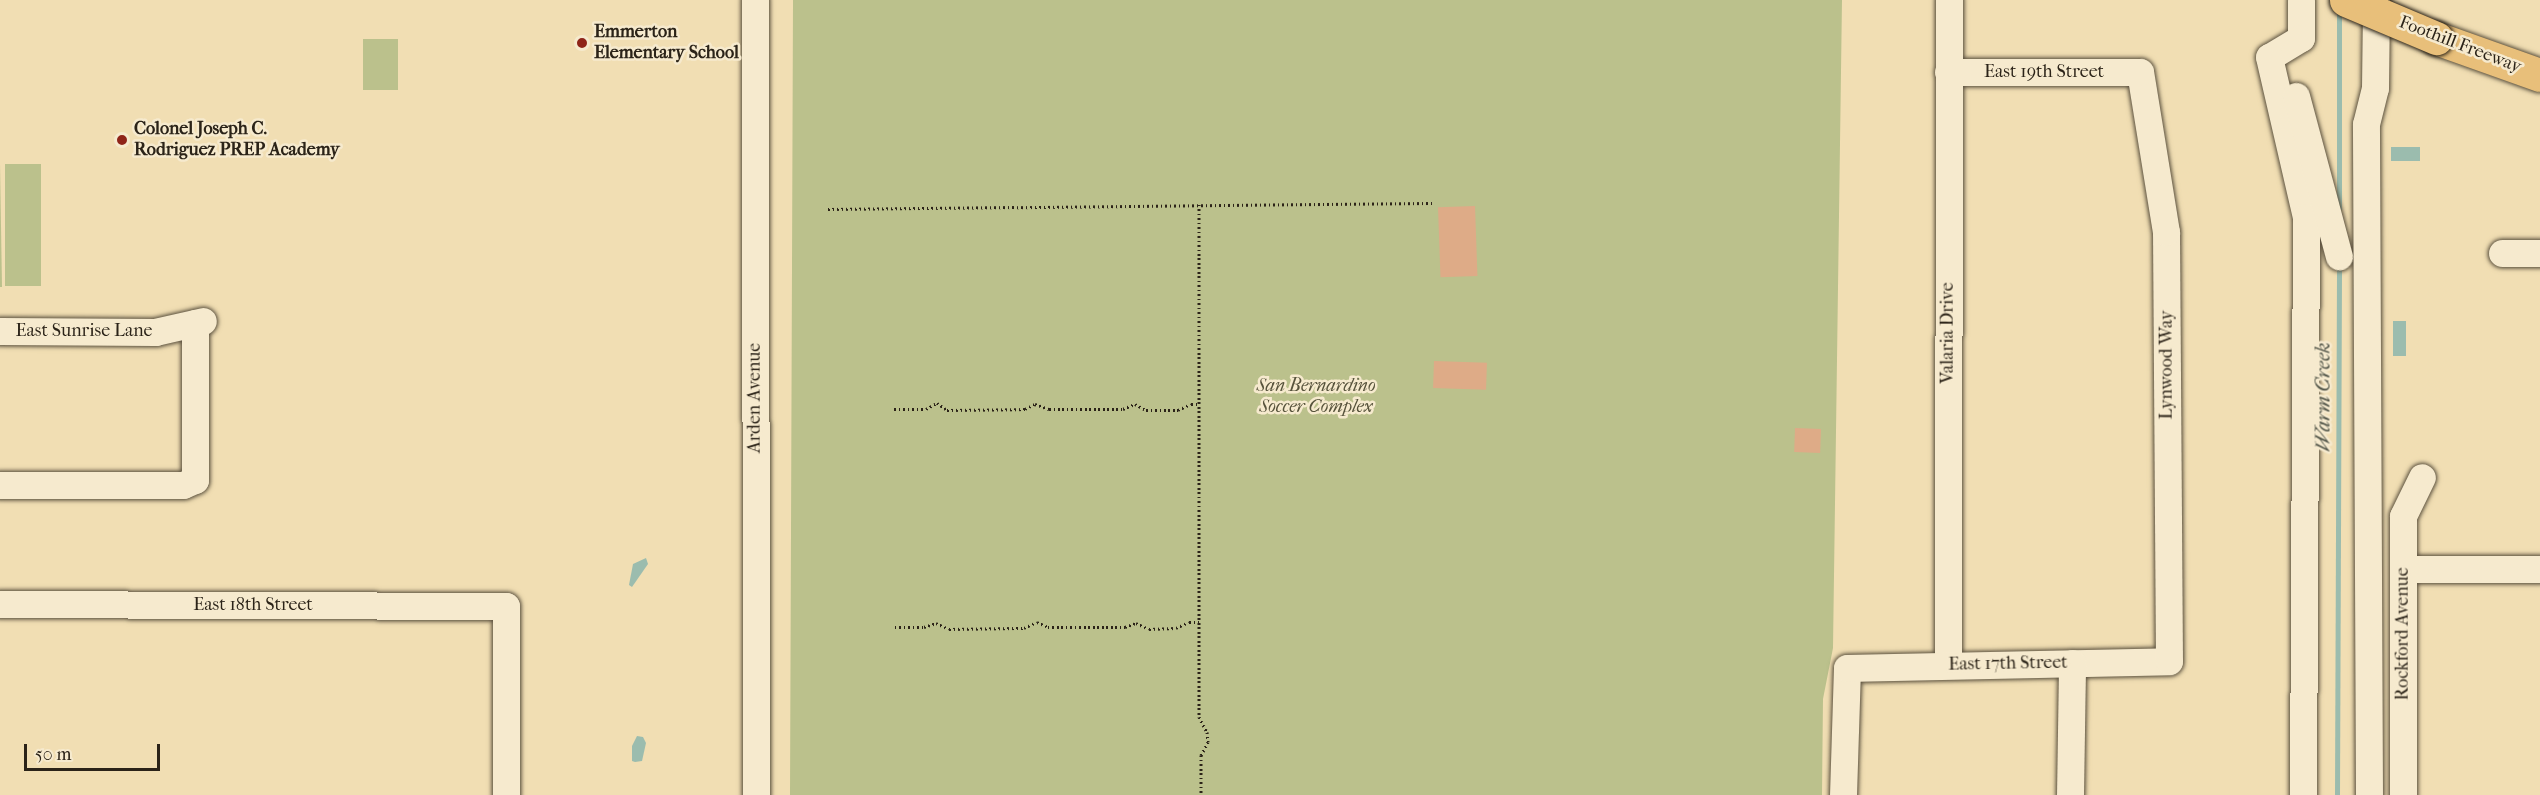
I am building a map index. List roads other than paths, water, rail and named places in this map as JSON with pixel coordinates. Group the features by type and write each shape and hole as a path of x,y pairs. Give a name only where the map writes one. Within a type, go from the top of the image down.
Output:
{"highway":[{"name":"Foothill Freeway","path":"2346,0 2436,38 2540,75"}],"street":[{"name":"Arden Avenue","path":"755,0 756,795"},
{"name":"Valaria Drive","path":"1948,665 1949,0"},
{"path":"2301,0 2301,38 2269,57 2306,217 2303,795"},
{"path":"2369,795 2366,124 2375,88 2376,0"},
{"path":"2283,48 2339,256"},
{"name":"East 19th Street","path":"1948,72 2140,72"},
{"name":"Lynwood Way","path":"2140,72 2166,232 2169,660"},
{"path":"2502,253 2540,253"},
{"name":"East Sunrise Lane","path":"0,331 155,332 199,322 195,480 183,485 0,485"},
{"name":"Rockford Avenue","path":"2403,795 2403,516 2422,477"},
{"path":"2403,569 2540,569"},
{"name":"East 18th Street","path":"0,604 506,606 507,795"},
{"name":"East 17th Street","path":"1843,795 1846,668 2169,660"},
{"path":"2070,795 2072,663"}],"waterway":[{"name":"Warm Creek","path":"2339,8 2339,208"},
{"name":"Warm Creek","path":"2337,795 2339,263"}],"place":[{"name":"Emmerton Elementary School","path":"582,43"},
{"name":"Colonel Joseph C. Rodriguez PREP Academy","path":"122,140"}],"park label":[{"name":"San Bernardino Soccer Complex","path":"1316,397"}]}
